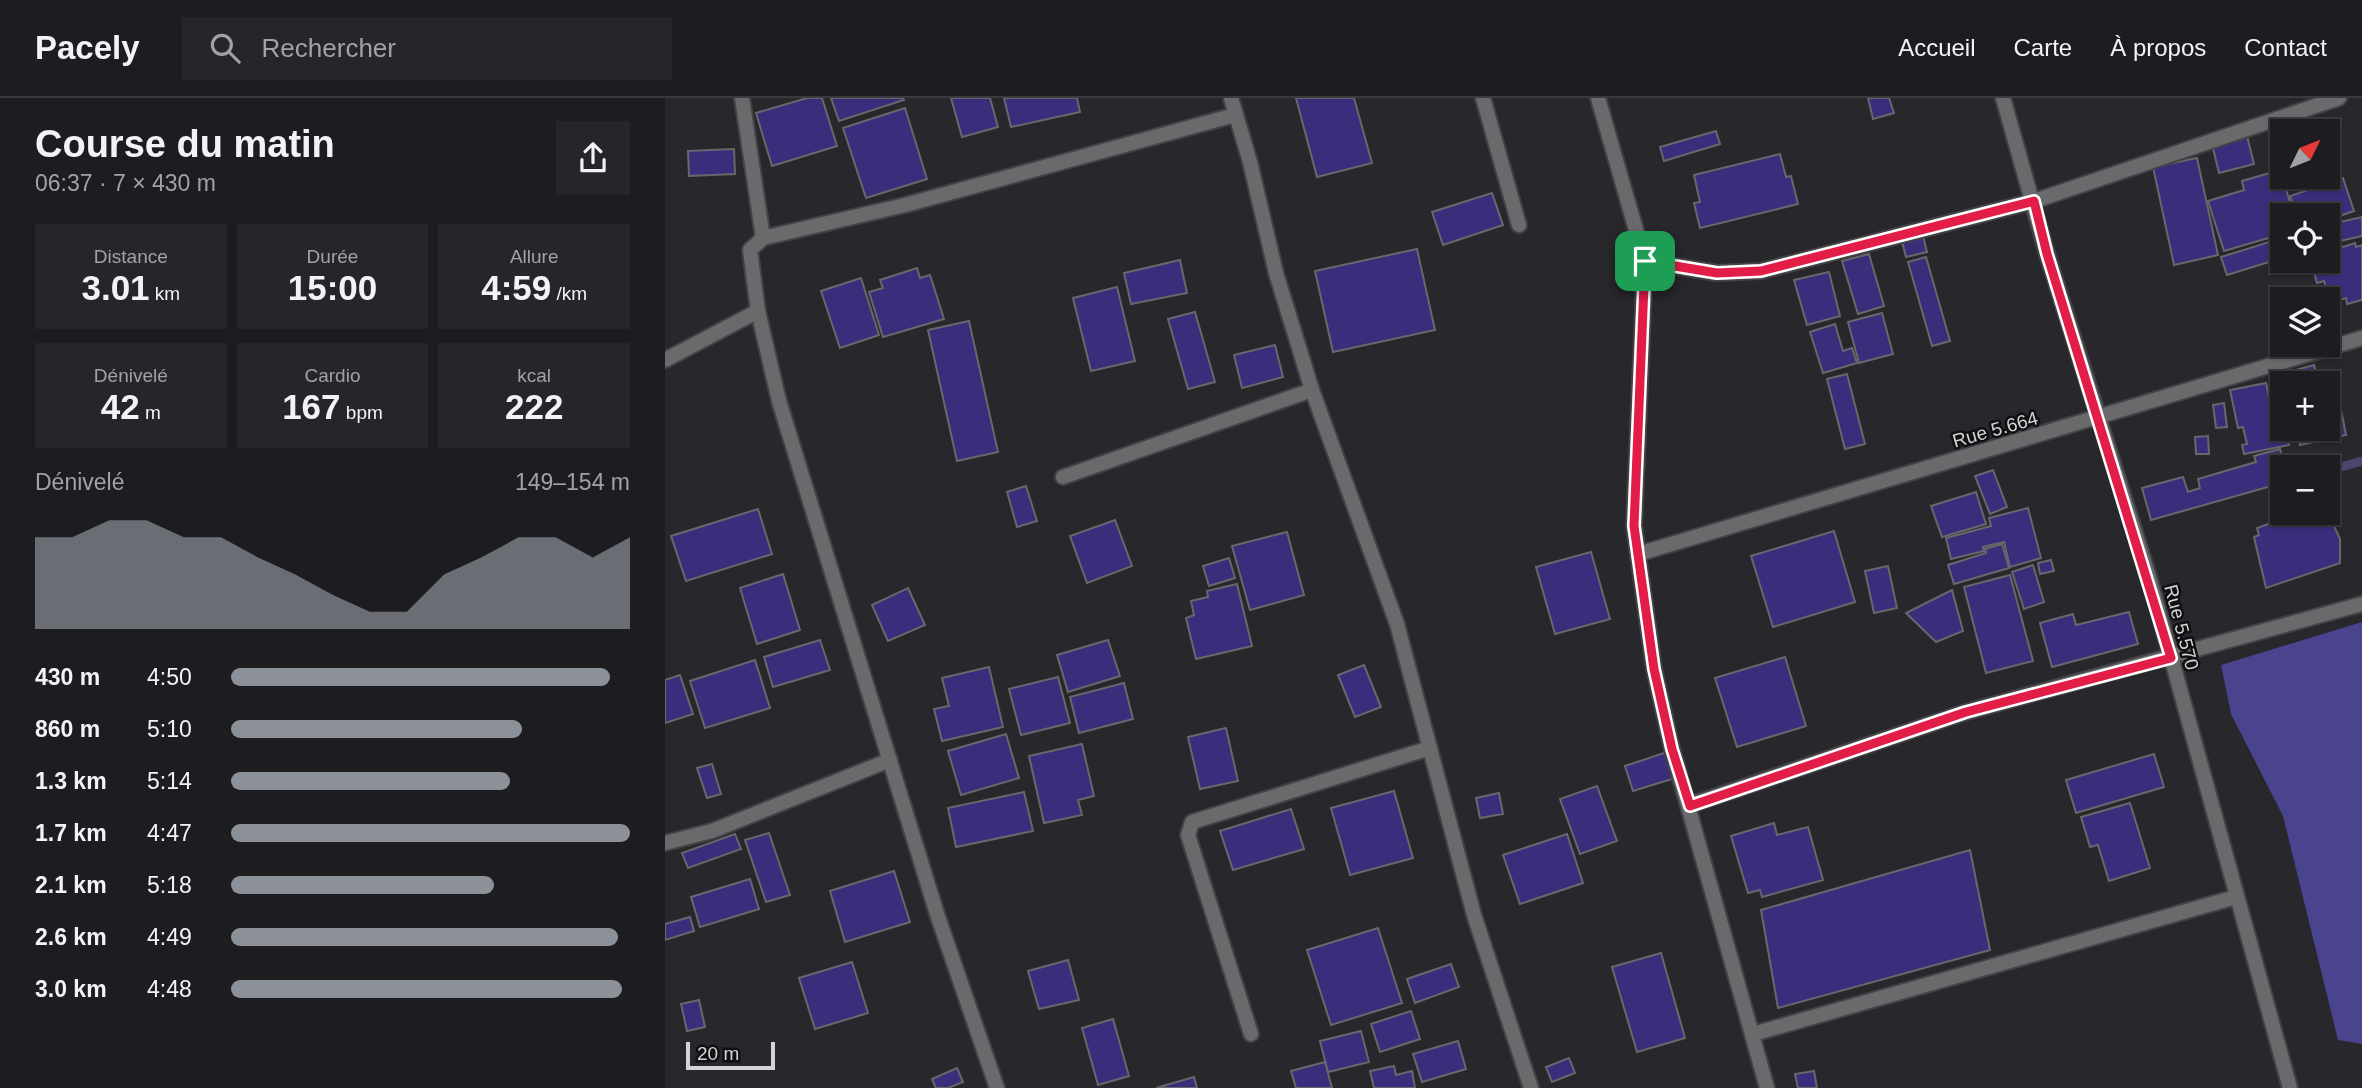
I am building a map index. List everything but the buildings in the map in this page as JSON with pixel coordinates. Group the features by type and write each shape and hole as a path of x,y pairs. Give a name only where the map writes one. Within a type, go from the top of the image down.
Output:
{"street":[{"path":"742,98 763,238"},
{"path":"1231,98 1276,273 1312,390 1397,624 1474,915 1531,1088"},
{"path":"1483,98 1519,225"},
{"path":"1598,98 1645,261 1634,526 1654,669 1672,749 1767,1088"},
{"name":"Rue 5.570","path":"2003,98 2047,254 2171,658 2290,1088"},
{"path":"1645,261 1717,273 1761,271 2034,201 2339,98"},
{"path":"997,1088 937,914 779,401 758,311 750,250 763,238 918,202 1235,115"},
{"path":"665,360 758,311"},
{"name":"Rue 5.664","path":"1638,554 2099,419 2362,338"},
{"path":"1063,477 1312,390"},
{"path":"1690,806 1966,712 2362,604"},
{"path":"1251,1034 1188,835 1192,822 1430,748"},
{"path":"665,843 712,831 890,760"},
{"path":"1753,1034 2236,897"}],"shaded area":[{"path":"2362,622 2362,1044 2338,1040 2283,816 2231,714 2221,665"}],"waterway":[{"path":"2340,467 2362,461"}],"route":[{"path":"2034,201 2047,254 2149,577 2171,658 1966,712 1690,806 1672,749 1654,669 1634,526 1645,261 1717,273 1761,271 1807,257 2034,201"}]}
